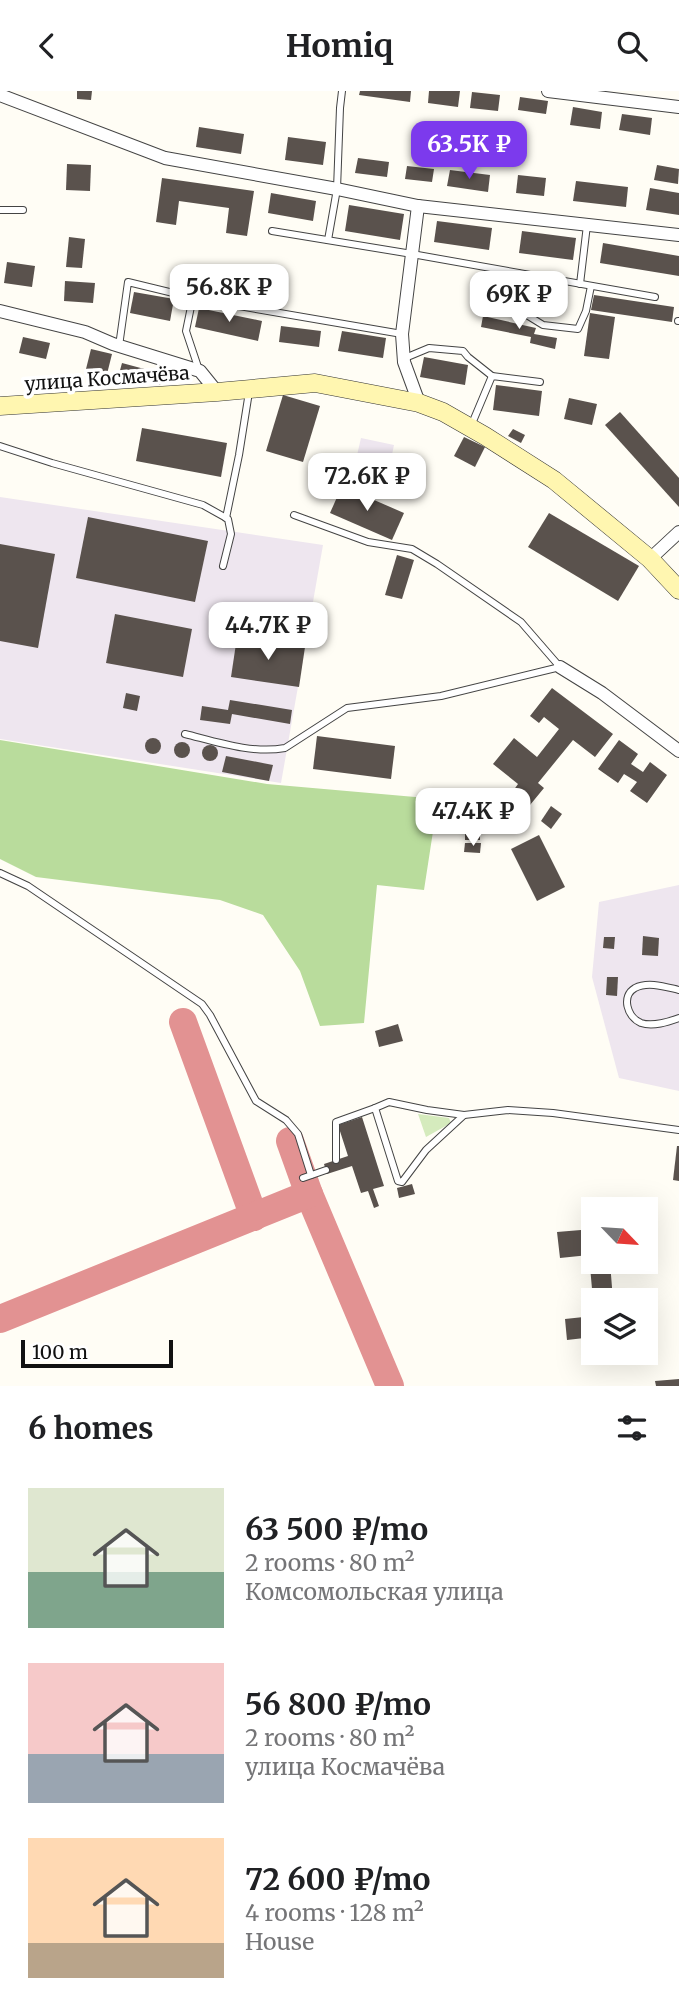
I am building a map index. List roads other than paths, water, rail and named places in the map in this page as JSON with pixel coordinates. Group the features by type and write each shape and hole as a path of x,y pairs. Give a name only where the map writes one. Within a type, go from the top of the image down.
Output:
{"main road":[{"name":"улица Космачёва","path":"0,406 315,383 419,403 443,412 554,480 650,559 679,590"}],"street":[{"path":"548,91 679,107"},
{"path":"0,95 165,158 418,206 679,235"},
{"path":"418,206 402,334 404,362 419,403"},
{"name":"улица Космачёва","path":"0,311 85,332 119,346 200,371 217,392"},
{"path":"650,559 679,532"},
{"path":"560,667 602,693 679,751"}],"lane":[{"path":"328,240 337,189 342,91"},
{"path":"0,210 23,210"},
{"path":"580,284 587,225"},
{"path":"272,231 655,297"},
{"path":"518,273 517,309 542,325 578,329 586,311 590,286"},
{"path":"119,346 128,282 192,297 402,334"},
{"path":"192,297 186,331 200,371"},
{"path":"405,358 429,348 463,351 492,376 540,383"},
{"path":"470,428 492,376"},
{"path":"226,517 249,389"},
{"path":"0,446 203,505 226,517 231,534 223,566"},
{"path":"185,734 232,746 274,750 285,748 348,708 441,696 560,667 521,622 412,549 368,542 294,515"},
{"path":"0,873 28,886 202,1004 256,1101 293,1126 311,1175"},
{"path":"679,990 644,985 634,988 626,1005 640,1023 651,1025 679,1018"},
{"path":"336,1160 336,1122 389,1102 464,1115 508,1110 679,1130"},
{"path":"376,1108 398,1181 402,1182 426,1150 464,1115"},
{"path":"303,1178 326,1170"}]}
